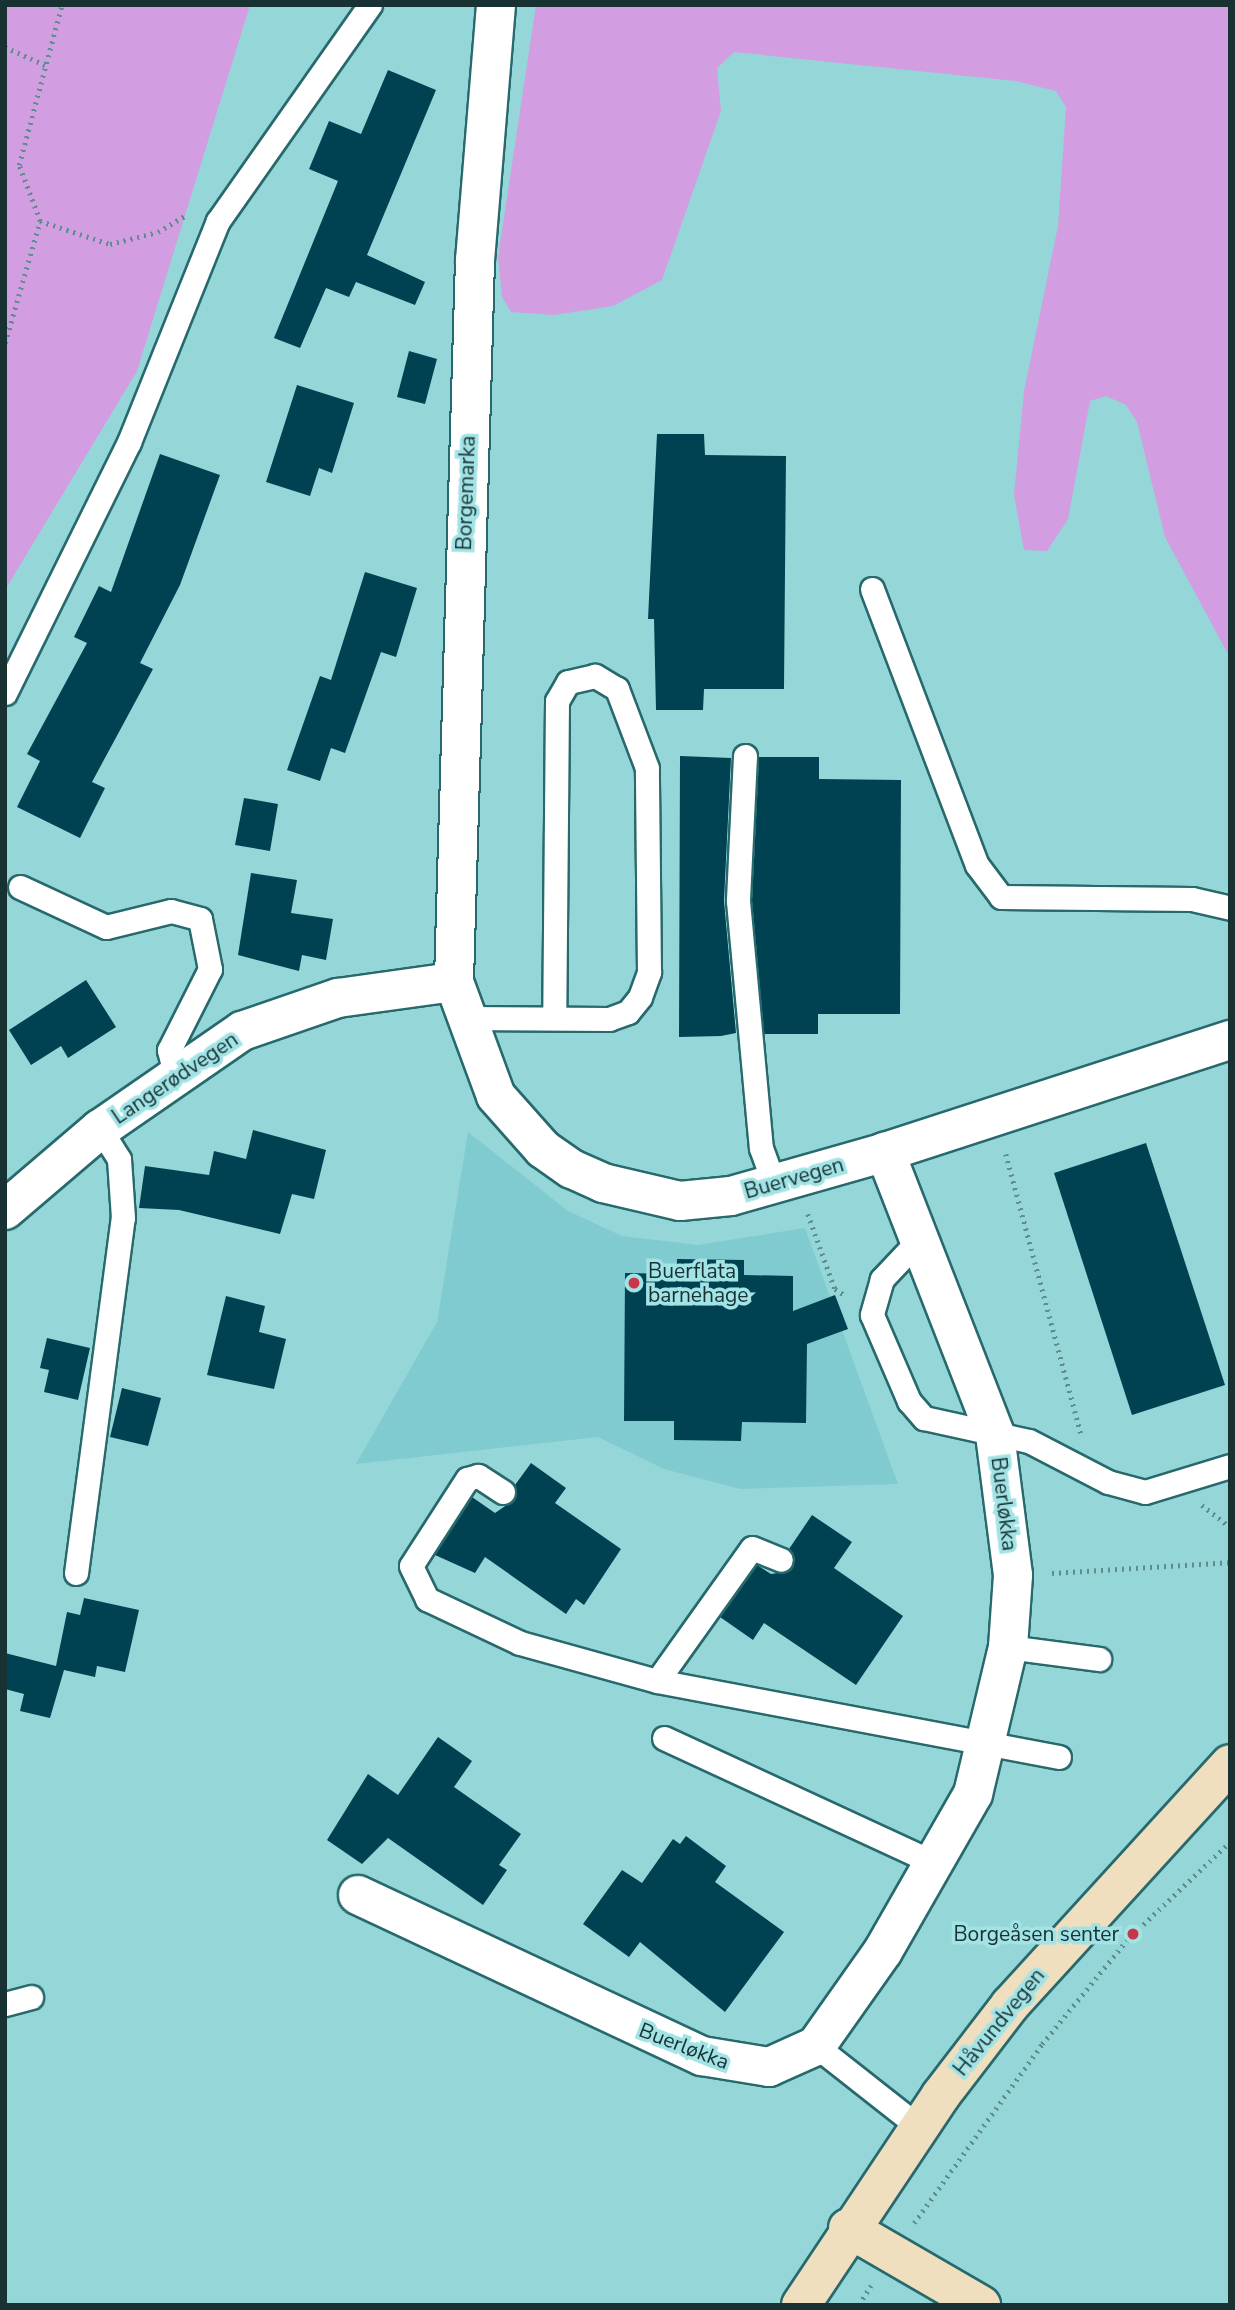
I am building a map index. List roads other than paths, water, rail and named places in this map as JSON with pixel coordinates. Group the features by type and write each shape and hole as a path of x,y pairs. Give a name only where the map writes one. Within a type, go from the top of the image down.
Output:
{"main road":[{"name":"Håvundvegen","path":"801,2305 848,2228 919,2127 1037,1973 1230,1764"},
{"path":"848,2228 890,2256 981,2305"}],"street":[{"name":"Borgemarka","path":"454,982 475,260 496,5"},
{"name":"Buervegen","path":"454,982 465,1018 496,1096 543,1149 572,1169 615,1187 680,1200 789,1194 885,1152 995,1113 1230,1040"},
{"name":"Langerødvegen","path":"5,1210 100,1129 175,1074 242,1031 338,998 454,982"},
{"name":"Buerløkka","path":"358,1895 702,2056 769,2067 816,2046 935,1863 973,1794 988,1742 1008,1647 1013,1575 995,1434 963,1344 916,1243 885,1152"}],"lane":[{"path":"5,693 130,442 187,289 238,187 369,5"},
{"path":"873,589 977,865 1001,897 1192,899 1230,908"},
{"path":"465,1018 554,1018 628,1012 649,972 648,768 617,689 595,676 568,682 557,701 554,1018"},
{"path":"744,756 738,901 761,1148 789,1194"},
{"path":"20,887 106,927 172,911 200,919 210,969 169,1050 175,1074"},
{"path":"76,1573 123,1218 119,1159 100,1129"},
{"path":"916,1243 882,1279 872,1315 909,1401 923,1418 1029,1441 1091,1473 1145,1492 1230,1466"},
{"path":"503,1492 478,1476 467,1479 414,1559 416,1587 427,1599 520,1643 657,1681 948,1741 988,1742 1059,1757"},
{"path":"657,1681 752,1548 781,1560"},
{"path":"1008,1647 1099,1659"},
{"path":"664,1738 935,1863"},
{"path":"5,2004 31,1997"},
{"path":"816,2046 919,2127"}],"place":[{"name":"Buerflata barnehage","path":"634,1283"},
{"name":"Borgeåsen senter","path":"1133,1934"}]}
